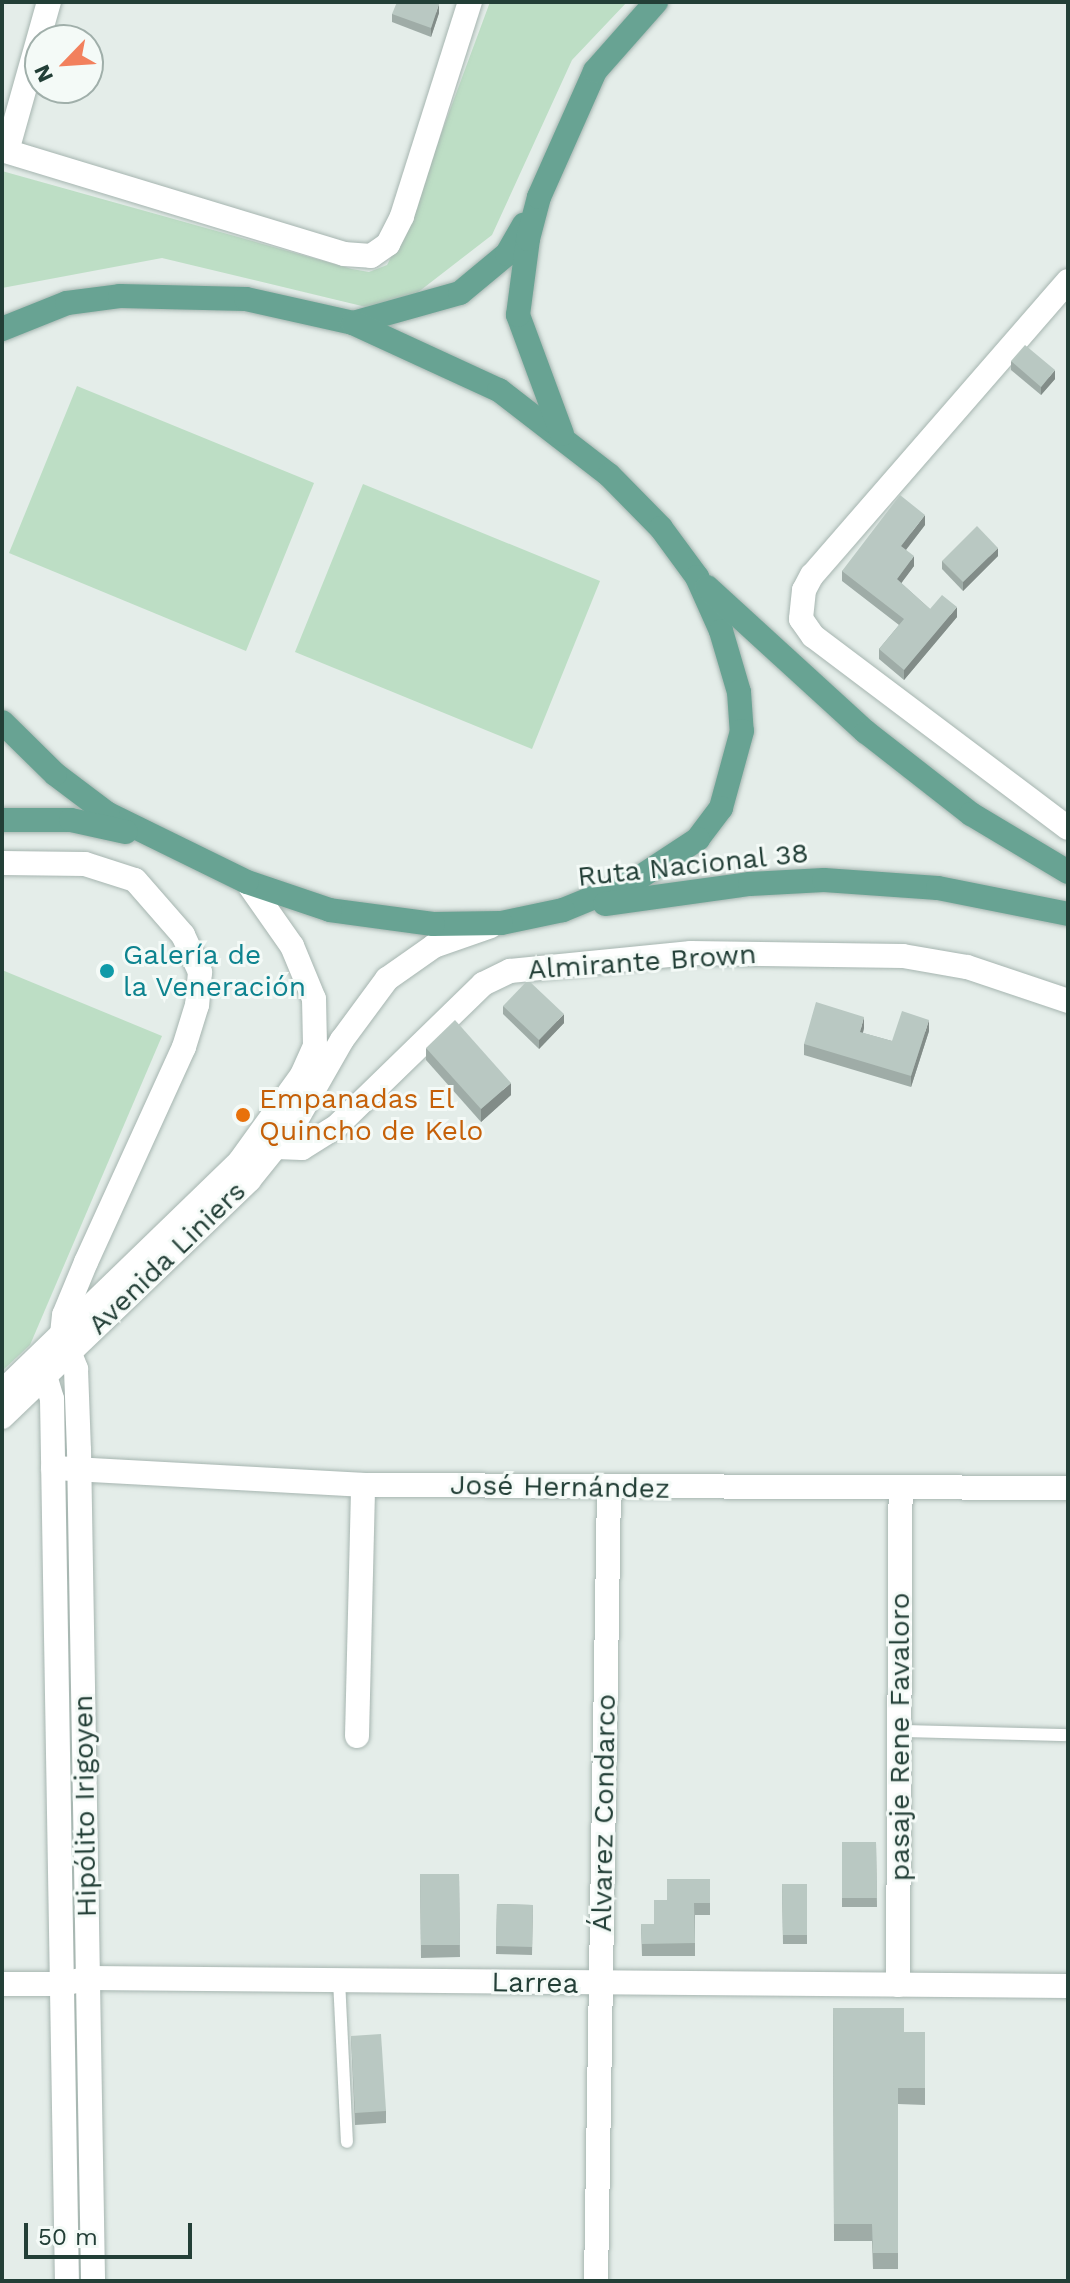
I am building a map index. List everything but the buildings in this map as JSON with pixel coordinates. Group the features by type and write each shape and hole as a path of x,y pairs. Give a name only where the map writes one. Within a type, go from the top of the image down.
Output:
{"main road":[{"path":"353,323 460,293 507,254 539,197 595,71 656,2"},
{"path":"539,197 519,279 518,315 563,436"},
{"path":"2,317 27,315 120,296 176,295 258,301 353,323 499,390 563,436 661,528 697,577 866,732 971,814 1068,872"},
{"path":"2,329 27,315"},
{"path":"2,722 55,774 108,814 247,882 330,910 377,918 501,923 563,910 634,881 698,839 721,808 742,731 739,692 721,631 697,577"},
{"path":"2,820 71,820 161,842"},
{"name":"Ruta Nacional 38","path":"563,910 677,892 824,880 938,888 1068,914"}],"street":[{"path":"49,2 4,151 344,254 371,256 388,244 402,216 470,2"},
{"path":"1068,281 812,575 804,590 801,619 813,636 1068,828"},
{"path":"2,863 85,864 135,880 183,935 200,972 197,1005 184,1047 64,1315 67,1342"},
{"path":"247,882 292,946 314,999 315,1046 309,1081"},
{"path":"309,1081 387,979 434,946 501,923"},
{"name":"Almirante Brown","path":"276,1147 302,1148 336,1127 483,984 510,971 691,953 903,956 967,967 1068,1001"},
{"name":"Avenida Liniers","path":"2,1417 44,1365 240,1161 309,1081"},
{"name":"Avenida Liniers","path":"67,1342 249,1180 276,1147 309,1081"},
{"name":"Hipólito Irigoyen","path":"67,1342 79,1470 93,2281"},
{"name":"Avenida Liniers","path":"2,1392 44,1365"},
{"name":"Hipólito Irigoyen","path":"44,1365 53,1468 67,2281"},
{"name":"José Hernández","path":"53,1468 363,1485 901,1490 1068,1488"},
{"path":"357,1736 363,1485"},
{"name":"Álvarez Condarco","path":"596,2281 609,1488"},
{"name":"pasaje Rene Favaloro","path":"898,1985 901,1490"},
{"name":"Larrea","path":"2,1984 63,1984 88,1978 1068,1986"}],"lane":[{"path":"900,1731 1065,1735"},
{"path":"339,1980 347,2142"}],"green space":[{"path":"490,2 627,2 572,60 492,235 417,293 366,307 162,258 2,288 2,171 352,269 369,272 387,265 407,226"},
{"path":"77,386 314,483 246,651 9,553"},
{"path":"363,484 600,581 532,749 295,652"},
{"path":"2,970 162,1036 30,1345 2,1371"}],"place":[{"name":"Galería de la Veneración","path":"107,971"},
{"name":"Empanadas El Quincho de Kelo","path":"243,1115"}]}
